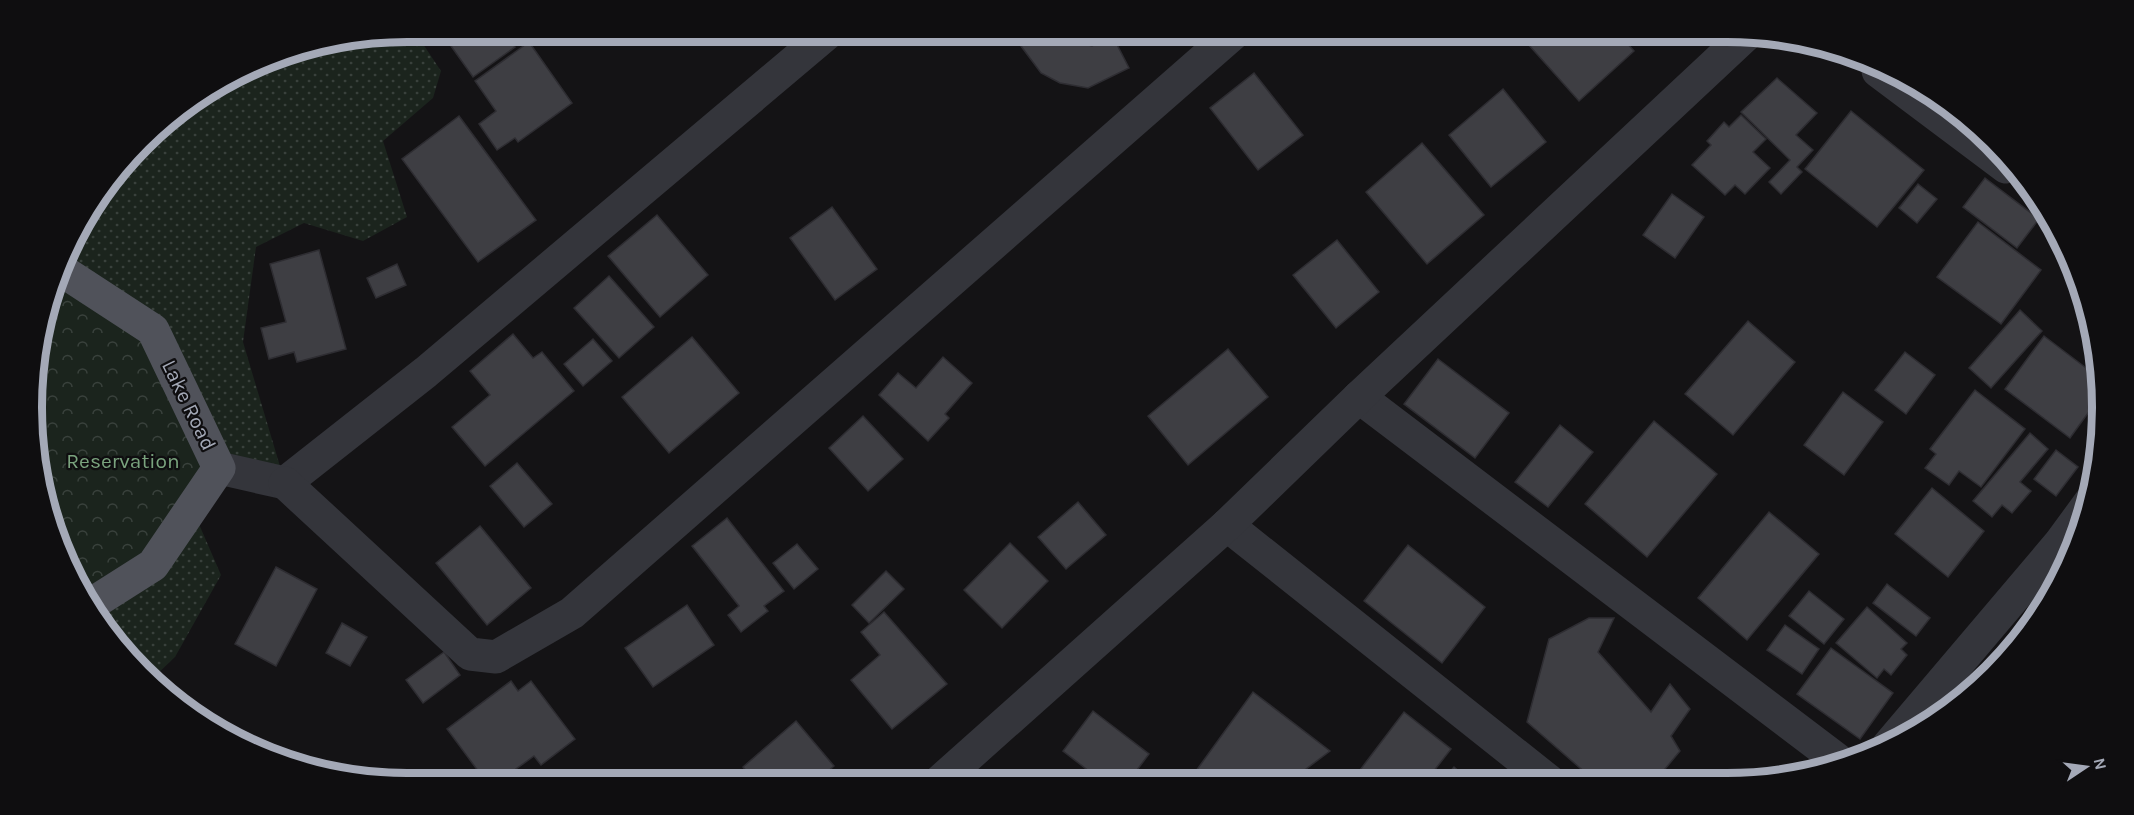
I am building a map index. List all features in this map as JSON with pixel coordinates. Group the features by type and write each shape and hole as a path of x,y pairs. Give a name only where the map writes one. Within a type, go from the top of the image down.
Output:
{"main road":[{"name":"Lake Road","path":"67,274 153,330 219,468 153,565 97,600"}],"street":[{"path":"285,483 426,372 817,42"},
{"path":"219,468 285,483 470,654 496,657 572,613 1224,42"},
{"path":"949,773 1227,525 1359,397 1738,42"},
{"path":"1895,83 1991,156"},
{"path":"1359,397 1834,757"},
{"path":"1227,525 1539,773"},
{"path":"1906,726 2064,547"}],"green space":[{"path":"422,42 441,71 433,98 383,141 407,217 363,241 304,223 256,247 243,342 285,483 219,469 195,515 221,575 175,657 158,674 118,630 93,593 65,281 91,225 118,185 149,149 185,118 225,91 268,70 313,54 360,45"},
{"name":"Reservation","path":"67,274 153,330 219,468 153,565 97,600 70,547 54,502 45,455 43,384 54,313"}],"building":[{"path":"448,42 512,42 515,47 473,77"},
{"path":"529,42 572,103 518,142 515,138 497,150 479,124 496,111 475,81"},
{"path":"1018,42 1081,42 1092,46 1099,42 1116,42 1129,68 1088,88 1060,83 1041,73"},
{"path":"1526,42 1626,42 1634,51 1579,101"},
{"path":"1254,73 1303,135 1258,170 1210,108"},
{"path":"1777,78 1817,113 1796,135 1813,150 1797,167 1802,172 1781,194 1769,182 1790,160 1741,112"},
{"path":"1503,89 1546,142 1491,187 1449,135"},
{"path":"1851,111 1924,170 1877,227 1805,169"},
{"path":"1741,115 1766,139 1753,152 1770,168 1745,194 1735,185 1725,195 1692,165 1711,145 1707,141 1724,122 1729,127"},
{"path":"459,116 536,220 478,262 402,159"},
{"path":"1422,143 1484,215 1427,264 1366,192"},
{"path":"1985,178 2039,219 2017,248 1963,207"},
{"path":"1918,184 1937,199 1917,223 1899,208"},
{"path":"1672,194 1704,217 1675,258 1643,235"},
{"path":"832,207 877,269 835,300 790,238"},
{"path":"657,215 708,275 660,317 608,256"},
{"path":"1978,222 2041,270 2001,324 1937,277"},
{"path":"1337,240 1379,292 1336,328 1293,275"},
{"path":"319,250 346,349 297,362 294,352 269,359 261,328 286,322 270,264"},
{"path":"397,264 406,285 376,298 367,278"},
{"path":"609,276 654,327 619,358 574,308"},
{"path":"2020,310 2042,331 1991,388 1969,368"},
{"path":"1748,321 1795,362 1733,435 1685,394"},
{"path":"513,334 533,358 542,352 574,391 485,466 452,427 490,395 470,371"},
{"path":"2044,336 2090,371 2092,408 2070,438 2005,389"},
{"path":"692,337 739,393 669,453 622,397"},
{"path":"593,339 612,361 583,386 564,364"},
{"path":"1228,349 1268,397 1188,465 1148,416"},
{"path":"1905,352 1935,375 1906,414 1875,390"},
{"path":"943,357 972,383 945,414 949,418 928,441 879,395 898,373 916,388"},
{"path":"1438,359 1509,413 1475,458 1404,404"},
{"path":"1975,390 2025,429 1981,487 1959,471 1949,485 1925,468 1936,454 1930,449"},
{"path":"1843,392 1883,422 1844,475 1804,445"},
{"path":"863,416 903,459 868,491 829,448"},
{"path":"1654,421 1717,474 1647,557 1585,504"},
{"path":"1560,425 1593,452 1548,507 1515,482"},
{"path":"2030,433 2048,449 2020,482 2031,491 2012,513 2002,505 1992,517 1973,501"},
{"path":"2056,450 2078,467 2056,496 2034,479"},
{"path":"517,463 552,504 524,527 490,486"},
{"path":"1932,488 1984,531 1948,577 1895,534"},
{"path":"1078,502 1106,535 1066,569 1038,537"},
{"path":"1769,512 1819,554 1747,640 1698,598"},
{"path":"727,518 784,591 764,606 768,611 741,632 728,615 739,606 692,546"},
{"path":"480,526 531,588 487,625 436,563"},
{"path":"1010,543 1048,581 1002,628 964,590"},
{"path":"797,544 818,569 794,589 773,563"},
{"path":"1408,545 1485,607 1442,663 1364,601"},
{"path":"276,567 317,589 276,666 235,644"},
{"path":"886,571 904,589 869,623 852,605"},
{"path":"1887,584 1930,618 1916,636 1873,603"},
{"path":"1809,591 1844,619 1824,644 1789,616"},
{"path":"687,605 714,645 653,687 625,648"},
{"path":"1867,607 1907,643 1901,649 1907,655 1891,675 1884,669 1877,678 1836,643"},
{"path":"884,612 947,684 892,729 851,680 880,655 861,632"},
{"path":"1589,618 1614,618 1598,652 1651,712 1670,684 1690,709 1671,736 1680,751 1662,773 1586,773 1527,722 1549,639"},
{"path":"342,623 367,637 350,666 326,653"},
{"path":"1785,625 1819,649 1802,674 1767,650"},
{"path":"1831,648 1893,693 1860,739 1797,694"},
{"path":"444,652 460,675 423,703 406,680"},
{"path":"511,681 518,691 531,681 575,739 541,765 534,756 516,769 519,773 480,773 447,729"},
{"path":"1253,692 1330,751 1301,773 1194,773"},
{"path":"1093,711 1149,754 1135,773 1091,773 1063,751"},
{"path":"1404,712 1451,749 1432,773 1364,773 1360,770"},
{"path":"796,721 834,766 826,773 748,773 743,767"},
{"path":"1454,767 1461,773 1449,773"}]}
